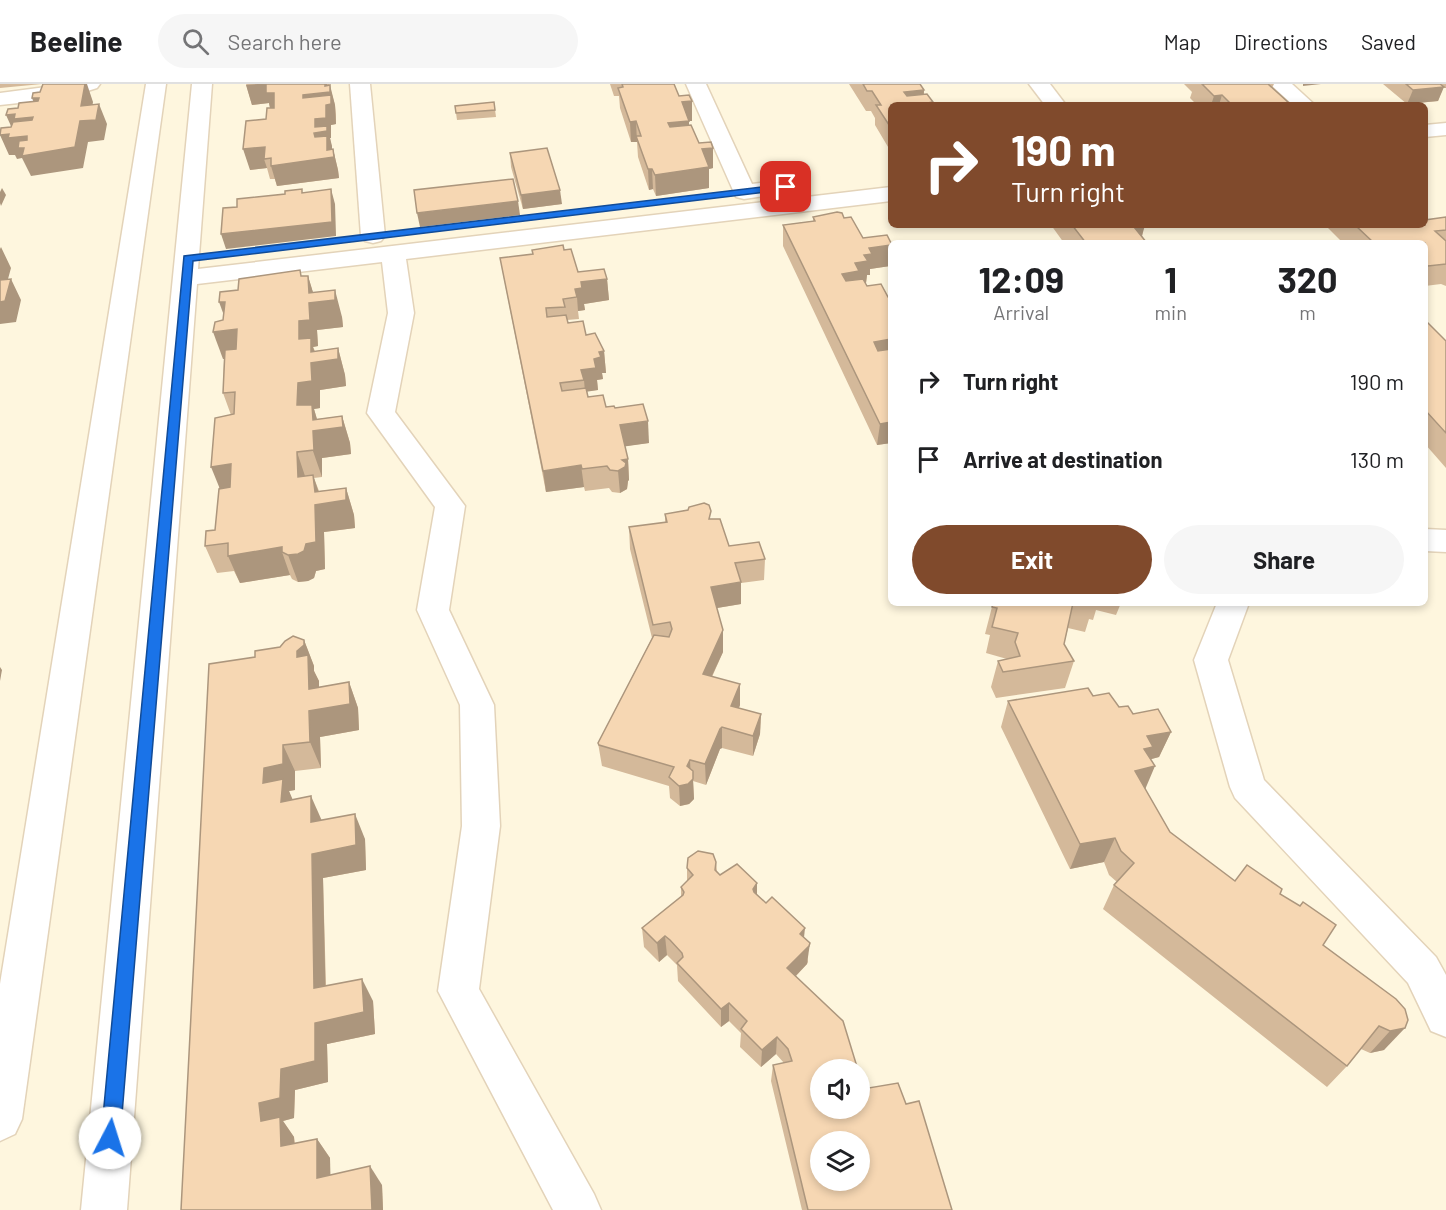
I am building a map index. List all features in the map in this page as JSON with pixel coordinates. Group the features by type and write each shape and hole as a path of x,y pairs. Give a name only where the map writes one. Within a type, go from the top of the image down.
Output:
{"street":[{"path":"0,99 65,92 90,84"},
{"path":"0,1119 156,84"},
{"path":"104,1210 202,84"},
{"path":"360,84 383,244 401,313 381,413 450,506 433,610 477,705 481,826 458,991 578,1210"},
{"path":"696,84 744,192"},
{"path":"1039,84 1054,102"},
{"path":"1280,84 1301,102"},
{"path":"1428,113 1446,111"},
{"path":"1428,131 1446,129"},
{"path":"187,268 383,244 744,192 888,175"},
{"path":"383,244 888,194"},
{"path":"1428,540 1446,542"},
{"path":"1232,606 1211,660 1248,787 1422,970 1446,1017"}],"building":[{"path":"43,84 85,84 81,106 99,104 96,120 80,121 75,147 22,156 24,148 18,148 19,141 27,140 27,136 8,138 9,134 0,135 1,128 11,127 13,122 32,120 33,117 14,119 15,114 6,115 8,109 18,108 19,103 38,101 39,98 32,98 33,93 40,92"},
{"path":"266,84 330,85 330,92 303,95 303,98 331,95 331,104 326,105 326,118 315,119 315,127 327,126 327,131 314,133 315,137 327,136 327,150 333,149 334,157 271,166 271,158 264,159 265,147 243,149 246,121 266,119 267,108 274,108 274,93 266,93"},
{"path":"622,84 674,84 679,96 689,95 692,101 682,102 689,121 668,123 670,127 691,125 699,143 711,142 713,148 702,149 709,167 655,175 652,169 648,169 636,136 641,136 636,121 630,122 618,88 623,87"},
{"path":"863,84 920,84 924,90 904,92 907,96 927,94 933,102 888,102 888,123 876,105 881,105 872,91 867,91"},
{"path":"1202,84 1268,84 1288,102 1229,102 1222,95 1214,96"},
{"path":"1406,84 1440,84 1444,87 1413,90"},
{"path":"494,102 495,110 456,113 455,106"},
{"path":"547,148 560,190 521,195 510,153"},
{"path":"513,179 518,201 417,213 414,190"},
{"path":"302,189 302,193 331,189 332,222 221,234 223,208 237,207 237,199 285,194 285,191"},
{"path":"842,213 844,218 851,217 863,238 887,235 890,240 888,245 869,248 872,254 864,255 868,261 855,263 859,271 842,274 846,281 863,279 867,286 881,284 888,297 888,340 874,342 878,351 888,349 888,423 880,424 783,225 815,221 813,217"},
{"path":"1446,217 1446,230 1435,231 1446,241 1446,264 1428,266 1428,240 1371,240 1358,228 1428,228 1428,220"},
{"path":"1074,228 1135,228 1145,240 1084,240"},
{"path":"563,245 564,250 571,249 578,272 604,269 607,279 581,282 582,288 575,289 577,297 563,299 565,307 546,308 547,317 566,315 568,323 583,321 586,335 595,333 604,351 599,352 601,357 594,359 596,368 581,370 584,380 560,383 562,391 586,388 588,397 603,395 606,407 643,404 648,421 620,425 628,459 622,460 626,463 625,467 618,471 610,470 607,466 582,469 581,465 543,471 500,258 533,254 532,250"},
{"path":"300,270 301,276 308,276 309,293 335,290 335,300 309,303 310,320 299,321 299,339 311,338 311,352 338,348 338,359 311,363 312,381 298,383 297,405 312,405 313,420 342,416 343,427 313,431 314,450 297,452 298,477 313,475 315,492 346,488 346,500 315,505 316,542 306,544 304,551 298,554 288,555 282,552 282,547 228,556 228,543 205,546 206,531 215,530 219,489 230,487 231,464 211,467 215,418 234,414 235,392 223,393 225,350 236,349 237,329 213,332 215,322 223,320 225,302 219,302 220,292 238,290 239,279"},
{"path":"11,279 5,301 0,302 0,280"},
{"path":"1428,323 1446,341 1446,433 1428,413"},
{"path":"704,503 709,505 711,511 709,519 720,519 729,546 759,542 765,559 735,563 741,582 711,587 723,630 703,674 740,684 731,706 761,714 753,736 722,727 705,764 690,760 687,766 693,771 693,779 688,784 679,786 669,777 674,767 598,743 654,635 669,637 672,629 670,622 653,625 629,527 667,522 665,514 688,510 689,507"},
{"path":"1072,606 1064,644 1074,661 1003,672 998,661 1020,656 1015,642 1018,633 992,627 997,608 992,607"},
{"path":"293,636 304,640 304,645 297,651 297,657 308,655 309,689 349,682 350,704 309,711 310,742 283,745 283,764 264,768 263,783 283,779 281,802 311,796 311,822 355,814 356,845 312,854 314,988 362,979 364,1012 315,1023 315,1061 281,1069 280,1098 259,1103 261,1121 280,1117 281,1146 317,1139 317,1178 370,1166 372,1210 181,1210 209,664 255,657 255,651 280,647"},
{"path":"1088,688 1093,696 1109,693 1119,707 1128,706 1133,714 1158,709 1171,732 1147,736 1153,747 1144,749 1155,766 1135,771 1170,832 1235,881 1247,865 1282,889 1280,894 1300,906 1303,902 1336,925 1323,945 1396,999 1405,1009 1408,1020 1405,1028 1390,1031 1379,1026 1347,1066 1114,885 1134,863 1121,851 1115,838 1080,844 1008,701"},
{"path":"698,851 713,854 716,862 715,870 720,875 737,864 757,883 753,889 754,892 766,903 772,897 805,928 800,934 810,943 809,946 787,968 843,1021 855,1059 810,1059 810,1119 870,1119 870,1088 898,1083 906,1104 919,1101 952,1210 808,1210 773,1065 792,1061 788,1049 777,1037 762,1050 741,1029 747,1021 729,1003 721,1009 677,963 683,957 682,953 670,940 665,936 657,943 642,928 683,895 681,887 693,875 687,868 688,858"}],"route":[{"path":"110,1138 188,258 786,187"}]}
